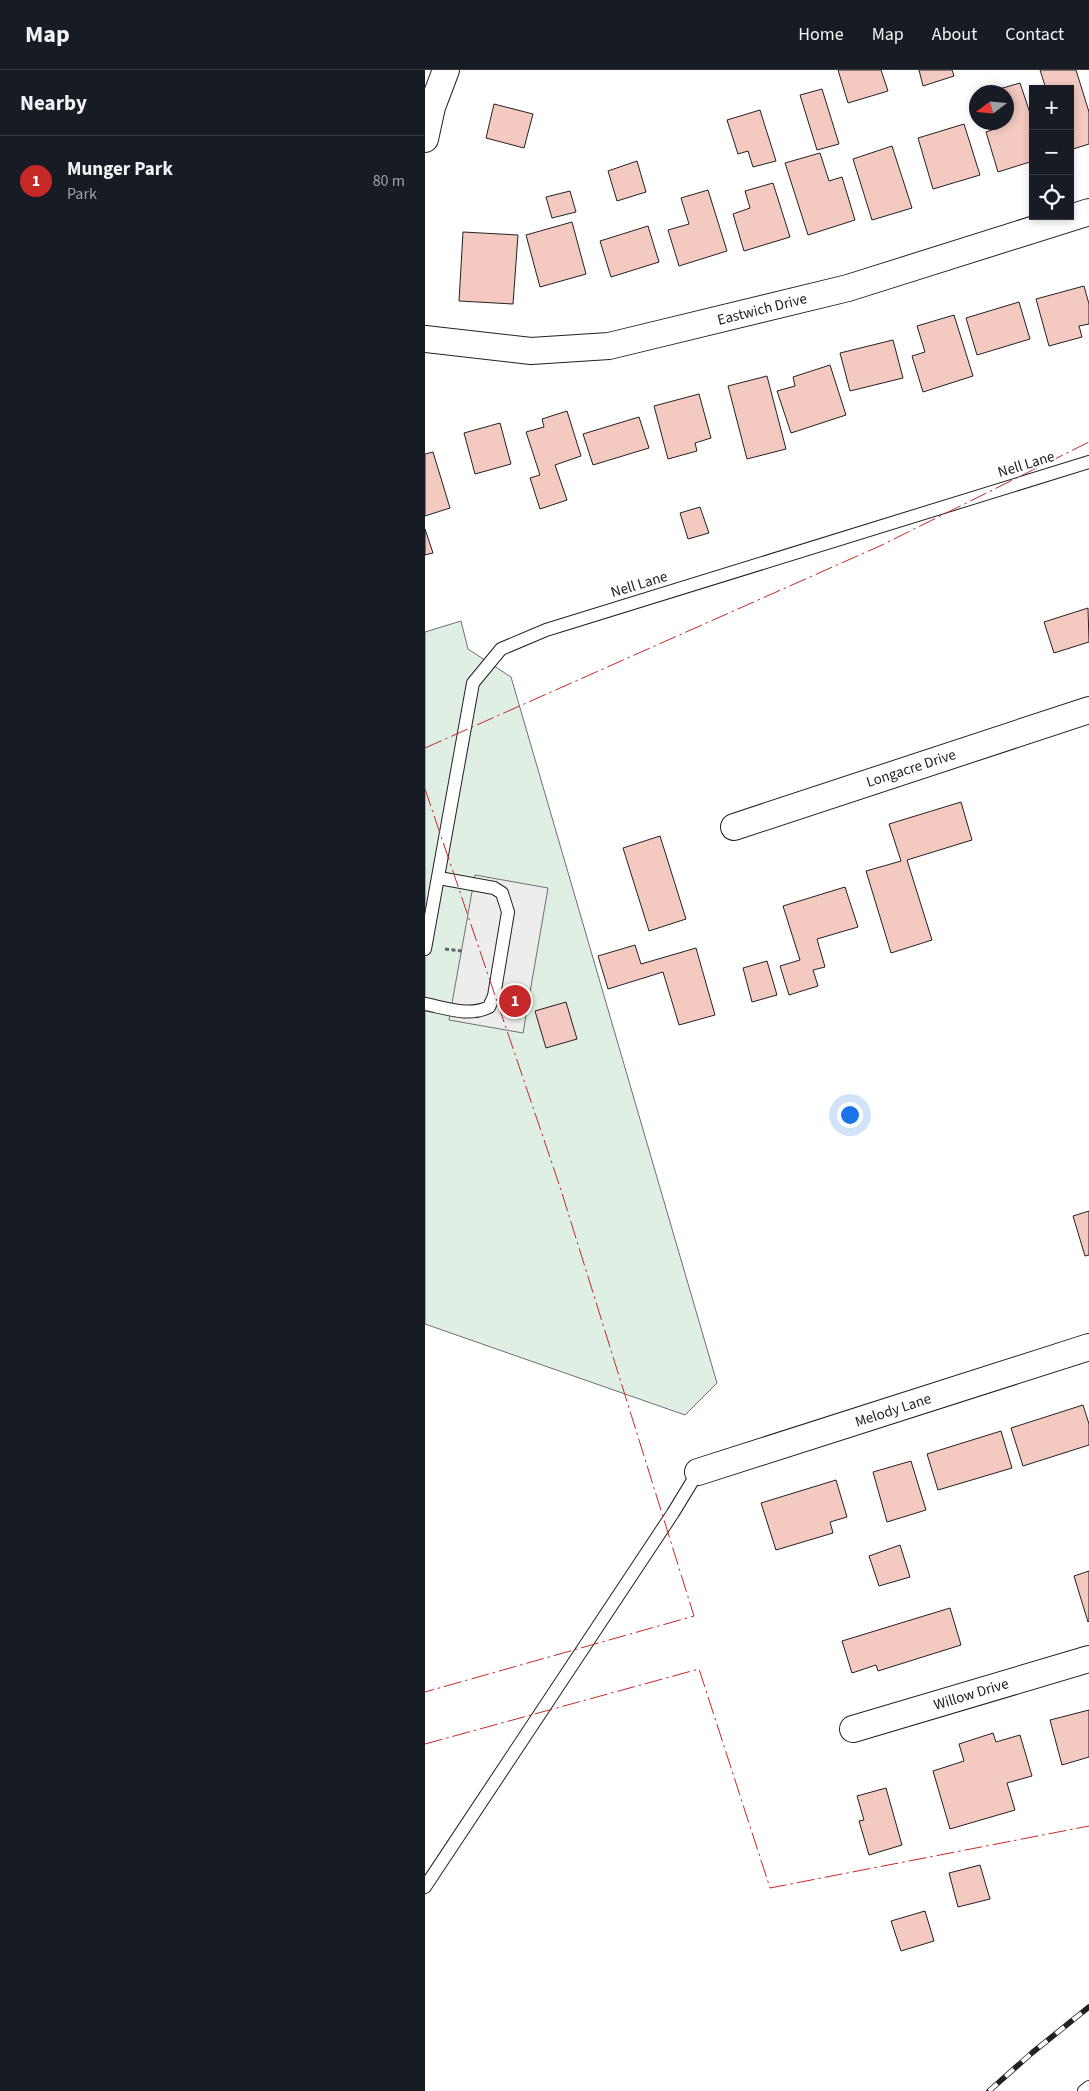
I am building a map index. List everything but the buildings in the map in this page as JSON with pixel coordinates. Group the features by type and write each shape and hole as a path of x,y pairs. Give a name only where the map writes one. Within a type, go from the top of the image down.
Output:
{"street":[{"path":"425,139 432,107 446,70"},
{"name":"Eastwich Drive","path":"425,339 531,351 609,346 848,288 1089,212"},
{"name":"Longacre Drive","path":"734,827 1089,710"},
{"name":"Melody Lane","path":"698,1472 1089,1347"},
{"name":"Willow Drive","path":"853,1729 1089,1659"}],"lane":[{"name":"Nell Lane","path":"425,949 473,683 501,649 546,630 1089,462"},
{"path":"425,1004 470,1013 480,1012 489,1007 494,996 508,912 502,893 494,888 439,878"},
{"path":"425,1887 673,1513 698,1472"},
{"path":"1084,2091 1089,2087"}],"green space":[{"path":"461,621 468,649 511,677 717,1383 685,1415 425,1324 425,632"}],"shaded area":[{"path":"475,875 548,888 523,1033 449,1020"}],"railway":[{"path":"989,2091 1033,2052 1089,2007"}],"power":[{"path":"425,748 882,545 1089,442"},
{"path":"425,789 560,1187 694,1616 425,1692"},
{"path":"425,1744 699,1669 770,1888 1089,1826"}],"place":[{"name":"Munger Park","path":"515,1001"}]}
